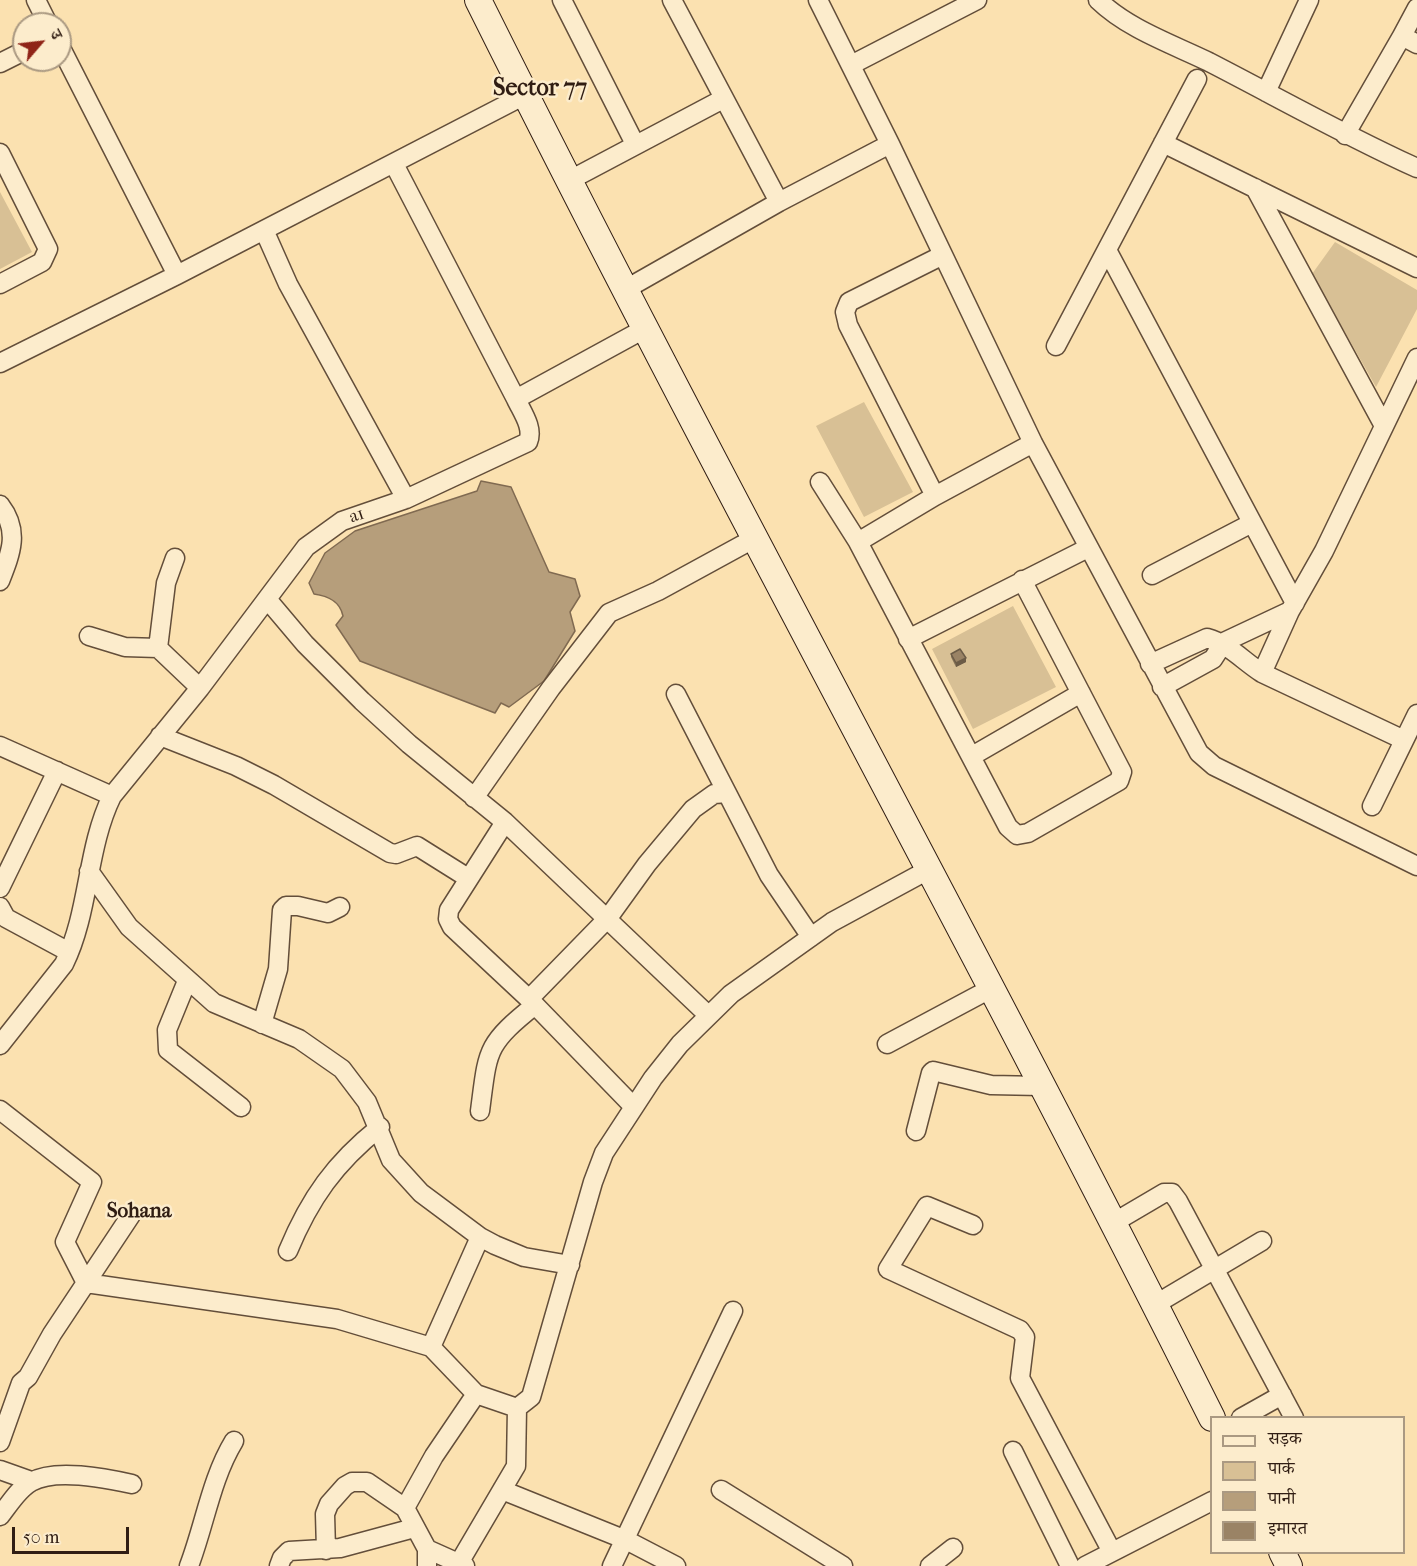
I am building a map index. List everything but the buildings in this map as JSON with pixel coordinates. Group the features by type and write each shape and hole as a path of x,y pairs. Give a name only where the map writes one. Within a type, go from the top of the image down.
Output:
{"street":[{"path":"478,0 646,328 1156,1304 1211,1416"},
{"path":"562,0 635,144"},
{"path":"672,0 779,202"},
{"path":"818,0 890,144 1033,443 1188,738 1199,753 1214,766 1417,866"},
{"path":"851,66 975,0"},
{"path":"1098,0 1137,28 1266,92 1345,135 1417,168"},
{"path":"1266,92 1309,0"},
{"path":"1345,135 1410,40 1417,8"},
{"path":"72,69 177,275"},
{"path":"1056,346 1197,79"},
{"path":"0,363 177,275 525,95"},
{"path":"570,180 723,99"},
{"path":"1163,143 1417,268"},
{"path":"626,289 779,202 890,144"},
{"path":"0,153 48,249 42,262 0,284"},
{"name":"a1","path":"0,1045 64,964 69,952 101,818 112,796 200,688 306,547 342,521 406,499 528,442 530,436 528,425 516,399 394,164"},
{"path":"1255,188 1384,426"},
{"path":"264,230 288,284 406,499"},
{"path":"1107,250 1252,523 1292,607"},
{"path":"935,496 848,325 845,312 849,302 943,255"},
{"path":"516,399 646,328"},
{"path":"1262,673 1292,607 1324,550 1417,358"},
{"path":"858,543 935,496 1033,443"},
{"path":"820,482 858,543 1008,827 1017,835 1028,834 1119,781 1122,772 1118,760 1022,580"},
{"path":"0,505 12,525 14,537 0,581"},
{"path":"1152,575 1252,523"},
{"path":"474,798 551,688 609,613 658,591 756,538"},
{"path":"908,639 1088,548"},
{"path":"158,648 166,583 175,558"},
{"path":"267,599 305,644 362,701 409,744 505,822 708,1015"},
{"path":"1162,687 1213,659 1224,642 1292,607"},
{"path":"89,636 125,647 158,648 200,688"},
{"path":"1150,664 1207,638 1224,642 1243,661 1262,673 1404,740"},
{"path":"972,756 1081,693"},
{"path":"676,694 769,875 811,937"},
{"path":"1372,806 1417,714"},
{"path":"160,736 236,766 264,780 331,816 390,853 396,854 417,846 468,878"},
{"path":"0,746 112,796"},
{"path":"0,888 57,771"},
{"path":"480,1111 487,1056 492,1046 608,918 640,873 693,809 714,794 728,793"},
{"path":"505,822 448,910 448,919 452,927 532,1002 633,1106"},
{"path":"517,1408 531,1397 604,1153 633,1106 681,1044 731,994 855,908 928,870"},
{"path":"89,871 129,927 170,961 187,981 214,1003 309,1045 342,1069 368,1102 380,1127 388,1154 403,1176 480,1237 524,1257 570,1265"},
{"path":"262,1024 277,977 282,910 286,906 298,906 328,913 339,907"},
{"path":"0,907 6,918 69,952"},
{"path":"187,981 167,1030 168,1050 241,1107"},
{"path":"887,1044 990,989"},
{"path":"916,1131 930,1073 933,1071 991,1085 1041,1086"},
{"path":"0,1110 92,1182 65,1242 86,1283"},
{"path":"288,1251 309,1206 329,1175 358,1144 380,1127"},
{"path":"1113,1223 1164,1193 1172,1194 1178,1201 1293,1416"},
{"path":"973,1225 927,1206 888,1269 1020,1330 1025,1337 1025,1354 1020,1370 1023,1385 1112,1552"},
{"path":"0,1442 21,1383 28,1377 52,1334 131,1215"},
{"path":"431,1347 480,1237"},
{"path":"1156,1304 1262,1241"},
{"path":"86,1283 338,1319 431,1347 476,1394 517,1408"},
{"path":"612,1566 733,1311"},
{"path":"405,1508 434,1456 476,1394"},
{"path":"1245,1416 1282,1395"},
{"path":"326,1550 325,1514 329,1504 345,1486 352,1482 367,1482 405,1508 427,1558 462,1565 516,1466 517,1408"},
{"path":"189,1566 207,1503 225,1456 234,1441"},
{"path":"1013,1451 1070,1566"},
{"path":"0,1470 31,1481"},
{"path":"0,1516 31,1481 48,1476 63,1475 132,1484"},
{"path":"502,1490 626,1540 675,1566"},
{"path":"721,1490 843,1566"},
{"path":"1084,1566 1210,1502"},
{"path":"279,1566 289,1551 326,1550 414,1528"},
{"path":"930,1566 953,1548"}],"green space":[{"path":"0,192 32,252 0,269"},
{"path":"1335,242 1417,290 1417,309 1376,387 1312,274"},
{"path":"864,402 913,492 864,517 816,426"},
{"path":"1013,606 1056,687 973,729 932,649"}],"water":[{"path":"481,481 511,487 549,572 575,579 580,596 570,612 575,631 544,681 509,707 501,703 495,713 360,661 336,625 343,616 339,607 329,598 314,594 309,583 325,553 355,531 477,491"}],"district":[{"name":"Sector 77","path":"540,89"},
{"name":"Sohana","path":"139,1212"}]}
